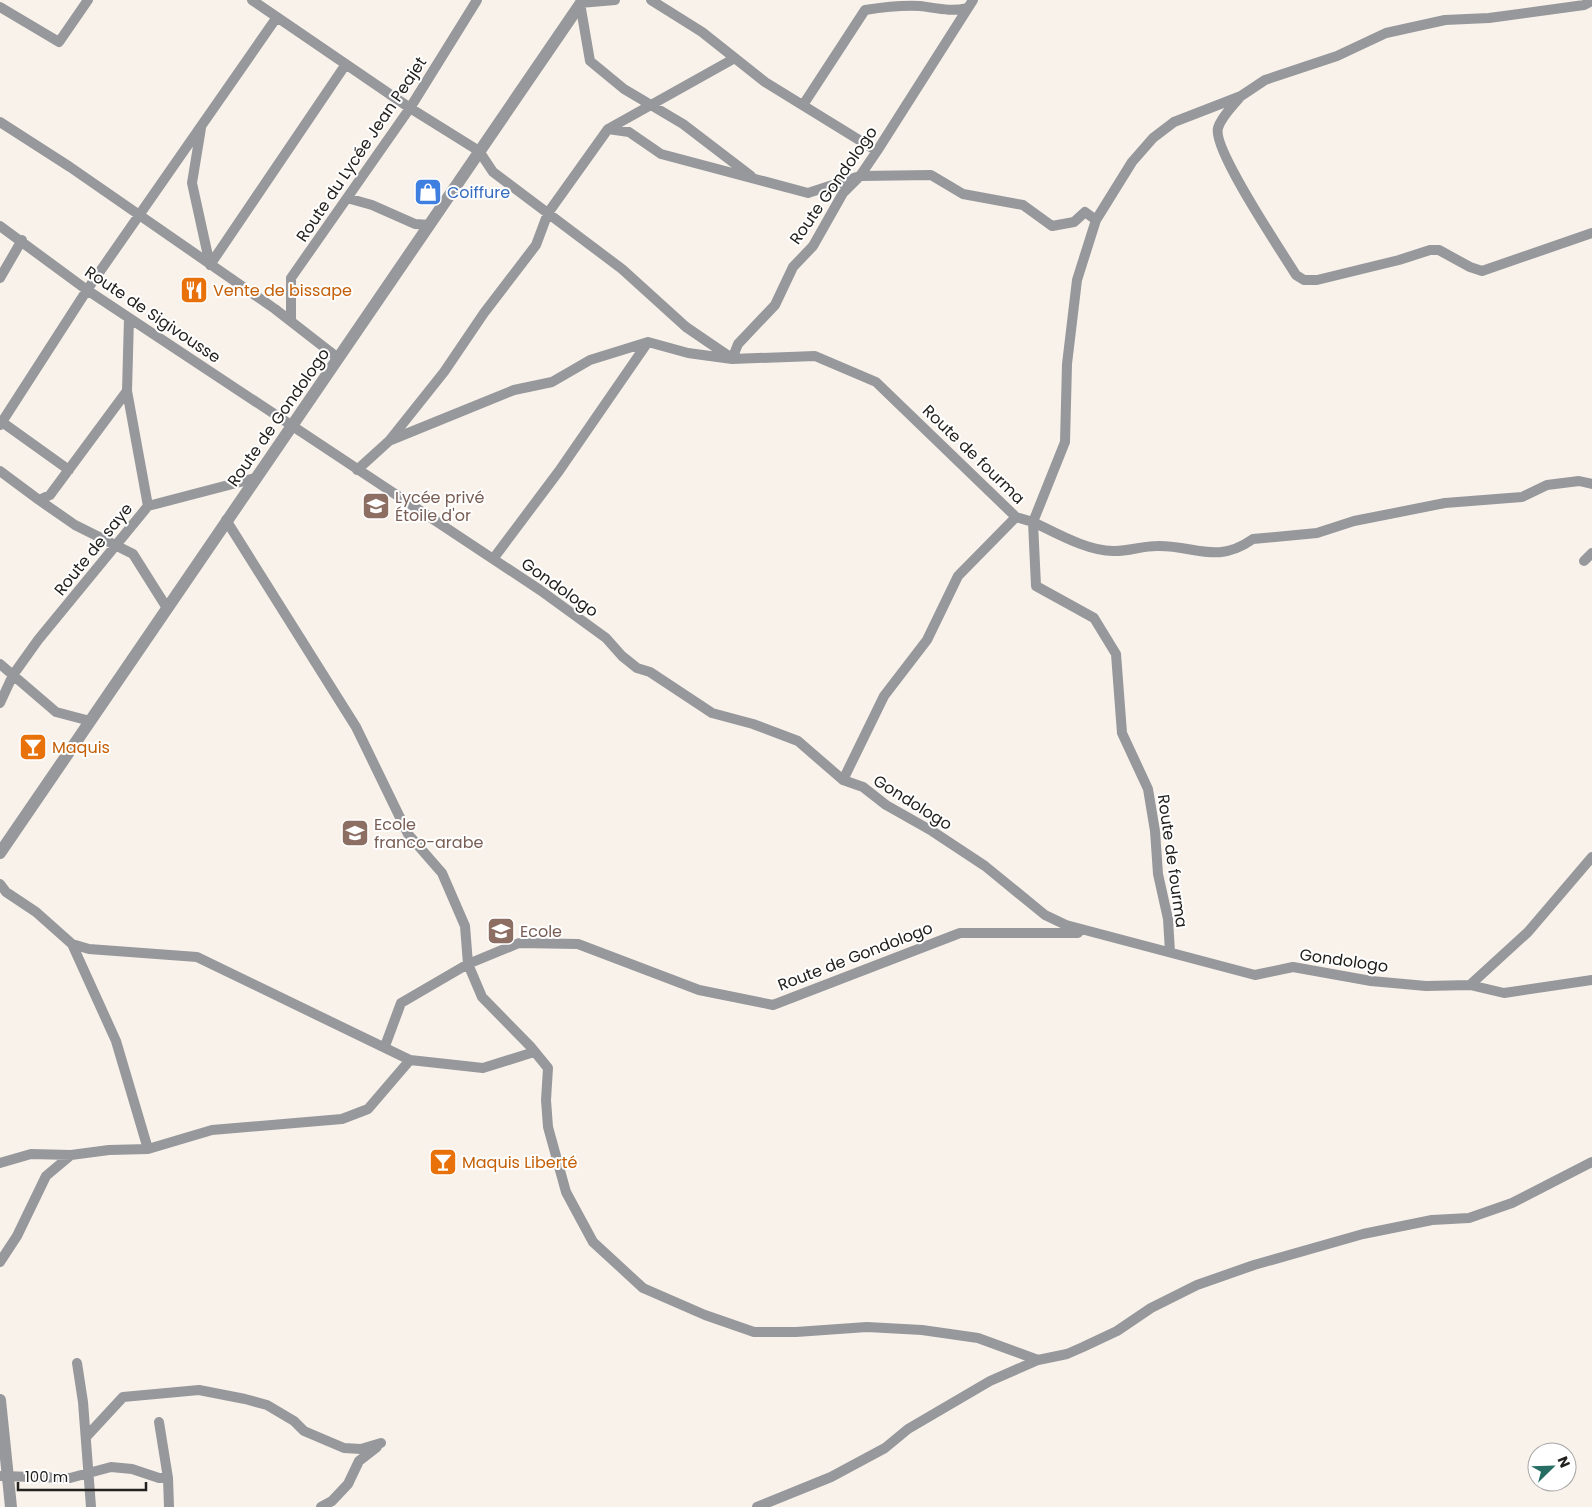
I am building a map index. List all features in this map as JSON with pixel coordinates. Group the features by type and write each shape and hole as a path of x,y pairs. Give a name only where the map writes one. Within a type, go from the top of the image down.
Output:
{"street":[{"path":"0,7 59,42 88,0"},
{"path":"252,0 410,108 479,151 493,172 622,269 686,327 732,359"},
{"name":"Route du Lycée Jean Peajet","path":"291,321 291,278 410,108 477,0"},
{"path":"615,0 581,2 590,61 624,89 683,124 755,178"},
{"path":"652,0 702,32 765,82 877,151"},
{"path":"803,105 873,0"},
{"path":"1592,1 1584,5 1489,18 1446,20 1386,34 1337,56 1265,80 1240,96 1174,122 1153,138 1132,162 1096,220 1077,280 1067,364 1065,442 1033,522 1074,542 1113,552 1156,546 1208,554 1244,545 1252,539 1317,533 1354,521 1392,512 1445,503 1522,497 1547,485 1579,481 1592,484"},
{"name":"Route de Gondologo","path":"0,853 581,2"},
{"path":"865,10 889,6 919,6 952,11 970,4"},
{"name":"Route Gondologo","path":"732,359 738,344 776,306 793,268 818,238 843,193 860,176 877,151 970,4"},
{"path":"68,470 1,423 87,290 277,17"},
{"path":"357,470 389,441 444,372 484,313 536,245 548,212 608,129 649,104 735,58"},
{"path":"210,265 346,64"},
{"path":"1240,96 1218,128 1218,137 1222,150 1237,179 1296,275 1304,280 1317,280 1399,260 1430,250 1439,250 1470,267 1482,271 1592,233"},
{"path":"0,122 70,167 291,321 338,358"},
{"path":"201,126 192,183 210,265"},
{"path":"608,129 629,132 661,154 808,192 860,176 931,175 963,194 1022,205 1052,226 1074,222 1085,212 1096,220"},
{"path":"346,198 372,205 415,224 430,225"},
{"name":"Route de Sigivousse","path":"0,226 22,240 87,290 292,424"},
{"path":"0,278 22,240"},
{"path":"129,318 127,391 148,506"},
{"path":"389,441 514,390 552,382 590,360 648,342"},
{"path":"492,559 559,471 648,342"},
{"name":"Route de fourma","path":"648,342 688,353 732,359 815,356 876,382 1016,517 1033,522 1036,586 1094,618 1116,654 1122,734 1148,789 1155,831 1158,874 1168,920 1170,952"},
{"path":"39,500 50,495 127,391"},
{"name":"Gondologo","path":"292,424 606,638 622,656 637,668 650,672 712,713 753,724 798,741 842,780 863,787 886,805 947,841 985,866 1045,915 1066,925 1255,975 1293,967 1371,981 1426,986 1470,985 1504,993 1592,980"},
{"path":"0,471 75,525 133,554 167,608"},
{"name":"Route de saye","path":"0,703 13,675 38,640 148,506 255,478"},
{"path":"842,780 884,696 927,640 958,576 1016,517"},
{"path":"226,520 356,727 408,834 442,873 465,926 468,964 482,997 548,1068 546,1100 548,1127 566,1192 593,1242 643,1288 705,1315 754,1332 796,1332 867,1327 922,1330 978,1338 1038,1360"},
{"path":"1584,561 1592,552"},
{"path":"0,664 56,712 90,721"},
{"path":"1470,985 1528,932 1592,857"},
{"path":"0,884 6,892 36,912 72,944 116,1040 148,1149"},
{"name":"Route de Gondologo","path":"384,1046 402,1003 468,964 518,943 578,944 699,990 773,1005 960,932 1092,933"},
{"path":"72,944 89,949 197,957 410,1060 483,1068 534,1052"},
{"path":"0,1163 31,1154 71,1155 108,1150 148,1149 212,1130 342,1119 368,1109 410,1060"},
{"path":"0,1262 17,1236 46,1176 71,1155"},
{"path":"757,1507 831,1477 885,1448 908,1429 990,1381 1038,1360 1066,1354 1108,1335 1151,1308 1197,1285 1254,1265 1363,1234 1432,1220 1469,1218 1512,1203 1592,1162"},
{"path":"77,1363 83,1402 91,1507"},
{"path":"86,1437 123,1397 199,1390 267,1405 294,1421 304,1431 344,1448 360,1450 382,1443 360,1461 348,1484 321,1507"},
{"path":"0,1400 4,1476 11,1507"},
{"path":"159,1422 168,1478 169,1507"},
{"path":"4,1476 70,1478 111,1468 132,1468 159,1478 168,1478"}],"place":[{"name":"Coiffure","path":"428,192"},
{"name":"Vente de bissape","path":"194,290"},
{"name":"Lycée privé Étoile d'or","path":"376,506"},
{"name":"Maquis","path":"33,747"},
{"name":"Ecole franco-arabe","path":"355,833"},
{"name":"Ecole","path":"501,931"},
{"name":"Maquis Liberté","path":"443,1162"}]}
